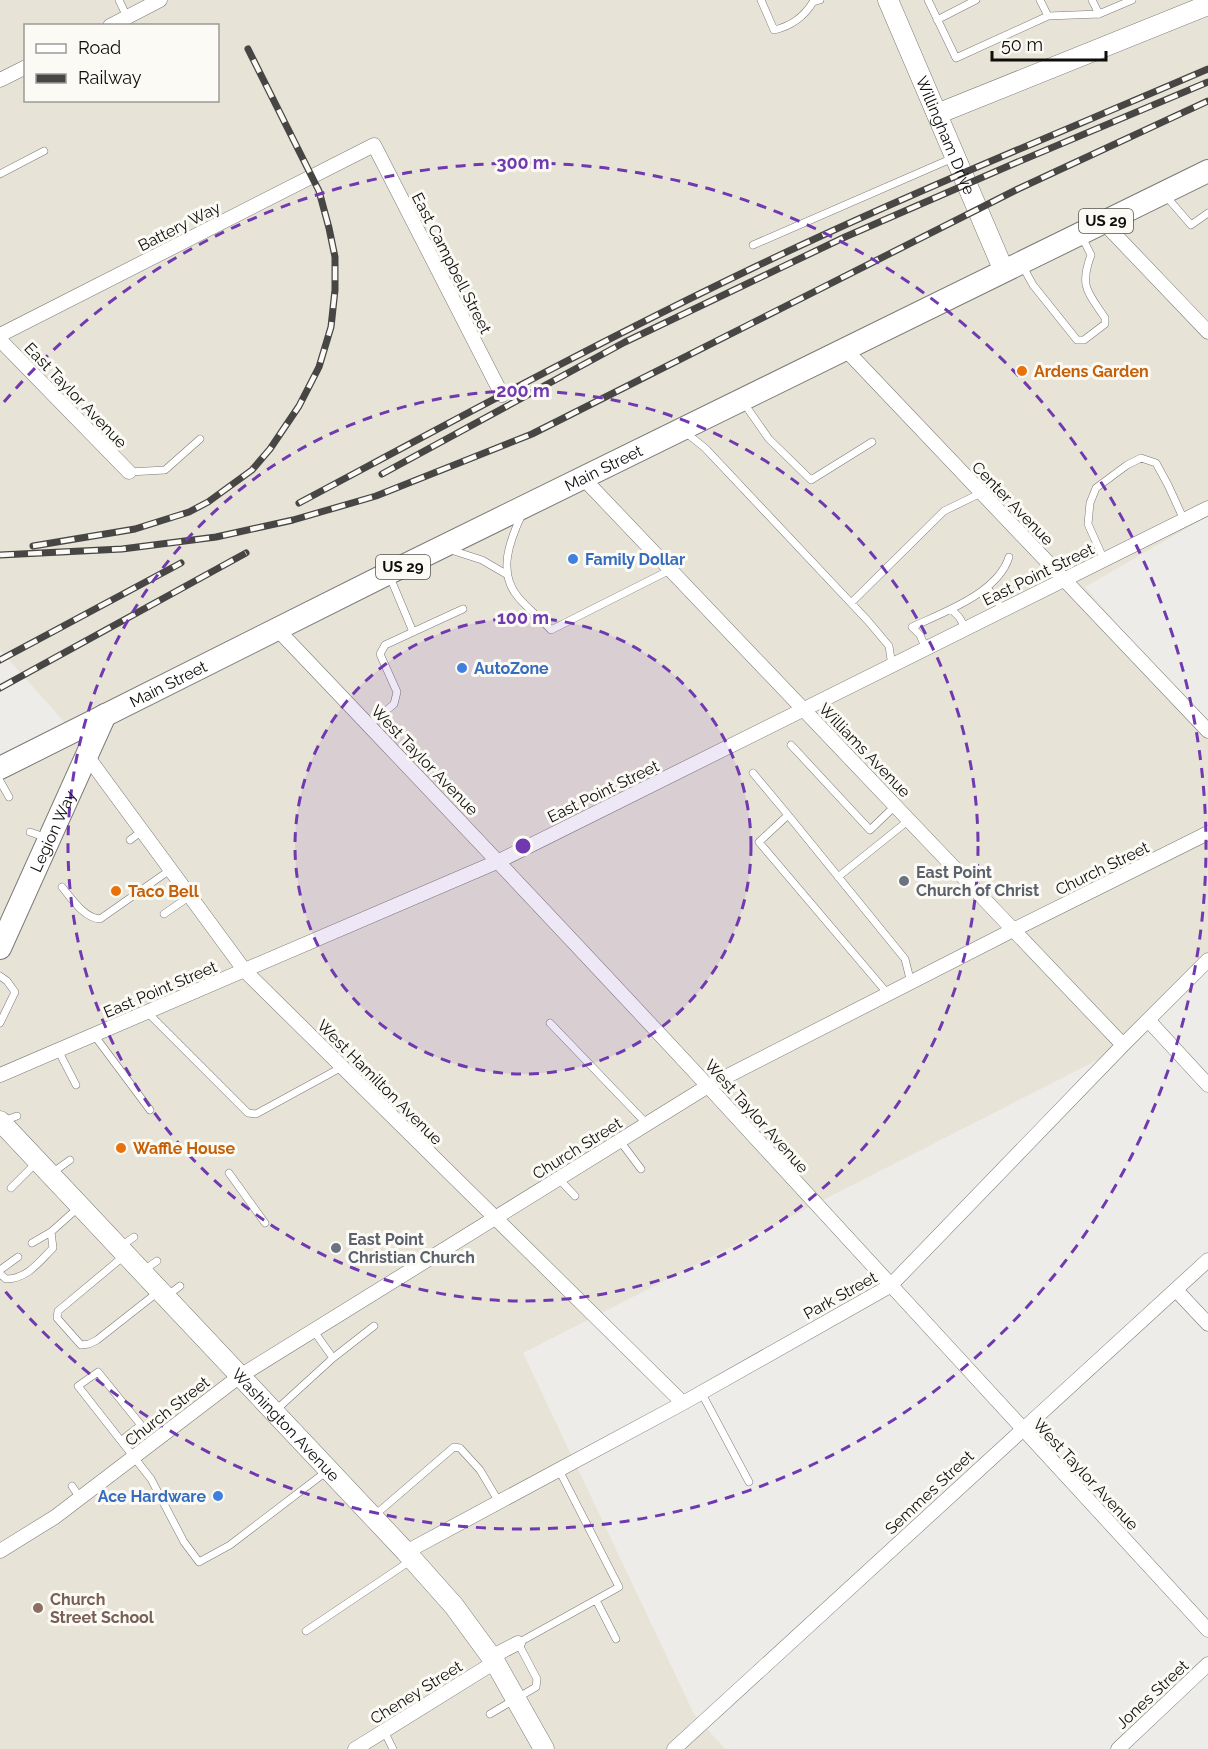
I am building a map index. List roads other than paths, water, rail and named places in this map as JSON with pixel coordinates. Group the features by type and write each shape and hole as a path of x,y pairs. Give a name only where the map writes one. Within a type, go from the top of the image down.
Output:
{"main road":[{"name":"Main Street","path":"0,768 681,429 1103,222 1206,175"},
{"name":"Legion Way","path":"0,948 40,836 87,756 105,715"}],"street":[{"path":"114,24 160,0"},
{"name":"Willingham Drive","path":"892,3 955,157 1012,267"},
{"path":"937,114 1208,5"},
{"path":"0,80 24,68"},
{"name":"Battery Way","path":"0,335 374,145"},
{"name":"East Campbell Street","path":"374,145 502,395"},
{"path":"1103,222 1208,332"},
{"name":"East Taylor Avenue","path":"0,340 129,472"},
{"name":"Center Avenue","path":"845,349 1208,730"},
{"name":"Williams Avenue","path":"583,478 1123,1045"},
{"name":"East Point Street","path":"0,1075 147,1012 209,978 245,971 499,861 1208,508"},
{"name":"West Taylor Avenue","path":"277,629 499,861 1208,1629"},
{"name":"West Hamilton Avenue","path":"87,756 245,971 683,1403"},
{"name":"Church Street","path":"0,1551 55,1517 76,1492 135,1457 240,1376 708,1086 1208,833"},
{"name":"Park Street","path":"409,1556 499,1502 683,1403 890,1286 1208,960"},
{"path":"1148,1020 1208,1085"},
{"name":"Washington Avenue","path":"6,1120 44,1168 80,1206 149,1266 240,1376 454,1606 493,1659 544,1749"},
{"name":"Semmes Street","path":"674,1749 1208,1260"},
{"path":"1176,1290 1208,1324"},
{"name":"Cheney Street","path":"355,1749 518,1643"},
{"name":"Jones Street","path":"1118,1749 1208,1664"}],"lane":[{"path":"119,0 128,17"},
{"path":"761,0 774,30 794,23 807,12 815,1"},
{"path":"928,0 956,58 1048,16 1099,14 1132,0"},
{"path":"938,20 976,0"},
{"path":"1040,0 1048,16"},
{"path":"1092,0 1099,14"},
{"path":"0,174 44,151"},
{"path":"753,245 955,157"},
{"path":"1164,193 1191,225 1208,213"},
{"path":"1012,267 1033,285 1077,340 1084,340 1105,324 1105,318 1085,287 1085,271 1091,255 1081,234"},
{"path":"741,400 769,439 811,480 872,442"},
{"path":"681,429 705,448 851,603 889,646 892,666"},
{"path":"129,472 165,470 200,439"},
{"path":"1104,560 1088,524 1090,503 1096,488 1127,465 1141,458 1156,463 1184,520"},
{"path":"851,603 944,511 981,493"},
{"path":"528,505 514,530 508,551 506,574 517,596 551,630 670,569"},
{"path":"440,549 456,551 482,560 506,574"},
{"path":"926,648 921,635 912,627 951,609 987,588 1006,568 1010,557"},
{"path":"389,573 413,632"},
{"path":"987,588 996,598 1002,611"},
{"path":"369,725 394,704 397,692 380,654 386,645 463,609"},
{"path":"951,609 966,629"},
{"path":"792,745 870,830 895,806"},
{"path":"753,773 905,959 911,982"},
{"path":"0,781 9,797"},
{"path":"788,815 759,842 888,994"},
{"path":"838,877 909,820"},
{"path":"130,840 142,831"},
{"path":"62,887 85,913 93,919 100,919 170,870"},
{"path":"164,914 190,896"},
{"path":"0,976 15,992 0,1023"},
{"path":"147,1012 248,1113 256,1114 342,1067"},
{"path":"550,1023 647,1124"},
{"path":"94,1035 150,1110"},
{"path":"58,1050 76,1085"},
{"path":"620,1141 641,1169"},
{"path":"11,1188 44,1168 70,1160"},
{"path":"229,1173 265,1223"},
{"path":"559,1179 575,1196"},
{"path":"32,1243 51,1232 80,1206"},
{"path":"18,1257 0,1272 6,1279 18,1279 26,1274 53,1248 51,1232"},
{"path":"126,1246 58,1311 57,1318 81,1345 97,1340 168,1291"},
{"path":"274,1412 333,1358 374,1326"},
{"path":"313,1330 333,1358"},
{"path":"122,1440 141,1425 98,1372 78,1386 151,1479 184,1542 199,1562 230,1545 329,1470"},
{"path":"702,1392 749,1482"},
{"path":"373,1517 454,1447 460,1448 480,1470 499,1502"},
{"path":"490,1714 536,1687 537,1679 518,1643 619,1587 559,1470"},
{"path":"306,1631 409,1556"},
{"path":"596,1600 616,1639"},
{"path":"384,1731 393,1749"}],"railway":[{"path":"33,546 135,529 189,512 208,502 252,470 270,449 299,406 319,367 331,327 335,290 335,257 329,228 319,191 248,49"},
{"path":"299,503 584,352 757,266 925,190 1208,69"},
{"path":"382,474 625,342 845,237 1208,82"},
{"path":"0,555 122,549 216,537 293,520 376,496 532,434 1018,189 1208,101"},
{"path":"0,688 246,553"},
{"path":"0,660 181,563"}],"place":[{"name":"Ardens Garden","path":"1022,371"},
{"name":"Family Dollar","path":"573,559"},
{"name":"AutoZone","path":"462,668"},
{"name":"East Point Church of Christ","path":"904,881"},
{"name":"Taco Bell","path":"116,891"},
{"name":"Waffle House","path":"121,1148"},
{"name":"East Point Christian Church","path":"336,1248"},
{"name":"Ace Hardware","path":"218,1496"},
{"name":"Church Street School","path":"38,1608"}]}
